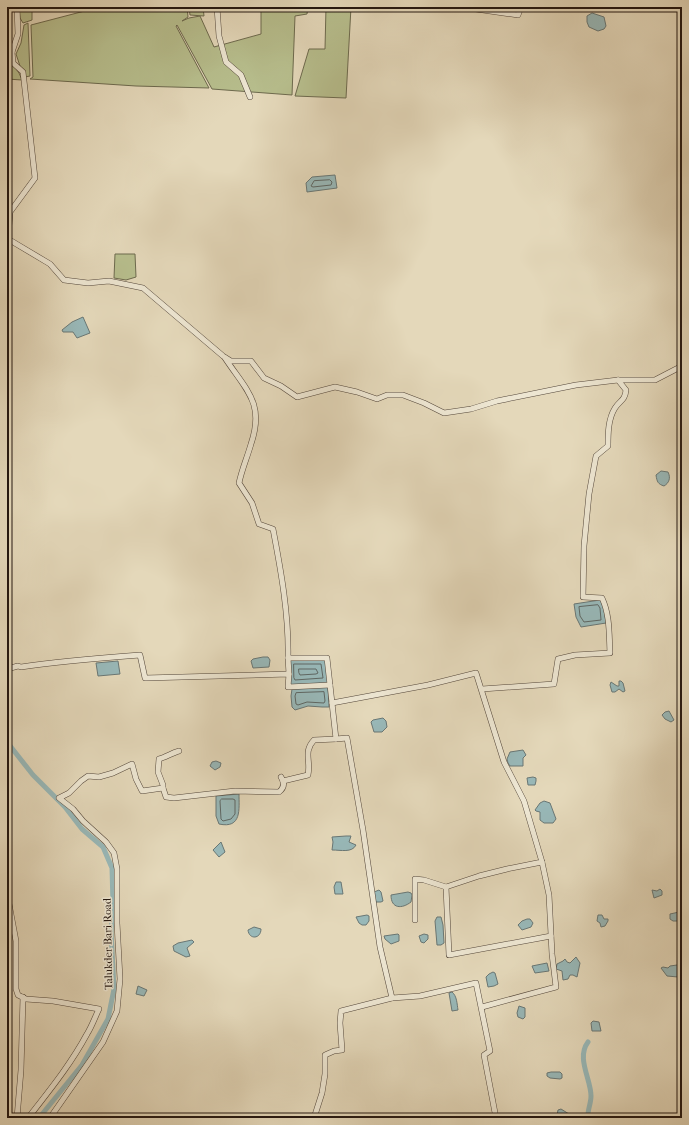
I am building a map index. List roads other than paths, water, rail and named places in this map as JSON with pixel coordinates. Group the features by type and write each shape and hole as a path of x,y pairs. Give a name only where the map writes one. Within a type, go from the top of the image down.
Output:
{"street":[{"path":"18,7 18,34 10,51 14,63 23,72 34,178 10,212 8,239 50,264 64,280 88,283 109,281 143,288 223,356 231,361 251,361 264,378 297,396 335,387 357,392 377,399 387,395 403,395 444,412 470,409 497,401 576,384 618,380 655,380 682,366"},
{"path":"217,7 219,36 226,62 241,75 250,97"},
{"path":"462,7 518,15 521,7"},
{"path":"223,356 248,391 256,408 256,427 239,483 252,503 259,524 273,529 289,640 288,687 330,685"},
{"path":"482,689 554,684 558,660 575,655 610,653 609,627 602,598 583,598 584,546 589,494 596,456 608,446 610,420 615,408 625,397 626,390 618,380"},
{"path":"7,669 18,666 21,667 45,663 74,661 85,658 140,655 145,678 289,674"},
{"path":"288,658 327,658 336,739"},
{"path":"332,703 428,685 476,672 504,762 524,801 542,862 550,895 551,936 556,987 482,1007"},
{"path":"180,752 172,753 167,757 159,759 158,772 166,797 174,798 235,791 279,792 283,789 282,779 308,775 310,767 307,754 308,746 314,740 346,738 363,830 384,970 392,998"},
{"name":"Talukder Bari Road","path":"50,1118 103,1042 117,1012 120,979 117,923 117,869 114,854 106,842 83,821 73,809 59,798 69,793 88,776 99,777 113,773 132,764 136,779 142,791 163,788"},
{"path":"415,920 415,879 424,880 446,887 479,876 542,862"},
{"path":"446,887 449,955 551,936"},
{"path":"7,893 16,941 16,989 18,995 99,1008 87,1034 73,1057 52,1088 28,1118"},
{"path":"314,1118 323,1087 325,1055 334,1051 342,1050 340,1023 341,1011 392,998 420,996 476,983 490,1051 484,1055 496,1118"},
{"path":"17,1118 21,1070 23,997"}],"water":[{"path":"592,13 604,17 606,26 604,29 598,31 589,27 587,16"},
{"path":"335,175 337,188 307,192 306,183 312,177"},
{"path":"83,317 90,333 77,338 73,332 63,332 62,330 72,322"},
{"path":"661,471 668,472 669,476 668,482 664,486 657,481 656,477 656,475"},
{"path":"600,600 604,606 606,623 581,627 576,617 574,604"},
{"path":"268,657 270,660 269,667 253,668 251,661 253,659"},
{"path":"290,660 326,660 328,683 290,685"},
{"path":"118,661 120,674 98,676 96,663"},
{"path":"619,681 623,683 625,691 623,692 619,689 612,692 610,685 611,682 619,686"},
{"path":"328,687 329,707 308,706 295,710 292,707 292,689"},
{"path":"669,711 674,720 671,722 665,719 662,715"},
{"path":"383,718 386,721 387,727 382,732 374,732 371,722 373,720"},
{"path":"523,750 526,755 523,758 523,766 510,766 507,759 510,752"},
{"path":"216,761 221,763 220,767 215,770 210,766 212,762"},
{"path":"527,778 536,778 535,785 528,785"},
{"path":"239,794 239,811 235,821 232,824 219,824 216,816 216,796"},
{"path":"544,801 550,803 556,819 553,823 544,823 540,820 540,812 535,810 540,803"},
{"path":"351,836 349,842 356,845 354,848 349,850 332,850 332,837"},
{"path":"221,842 225,852 219,857 213,850"},
{"path":"336,882 341,882 343,894 335,894 334,887"},
{"path":"660,889 662,891 662,895 654,898 652,890 657,891"},
{"path":"379,890 383,901 375,902 374,892"},
{"path":"408,892 412,895 411,902 404,906 401,907 395,905 391,900 391,895"},
{"path":"679,912 678,921 673,921 670,919 670,914"},
{"path":"598,915 602,915 604,919 608,919 605,926 601,927 600,923 597,921"},
{"path":"369,916 369,921 366,925 359,923 356,917"},
{"path":"437,917 441,917 443,925 444,943 441,945 437,945 435,921"},
{"path":"527,919 530,919 533,923 531,927 522,930 518,925"},
{"path":"254,927 261,929 259,935 253,937 250,935 248,930"},
{"path":"398,934 399,941 391,944 385,939 384,936"},
{"path":"424,934 428,935 428,939 424,943 421,942 419,936"},
{"path":"192,940 194,942 187,948 190,956 186,957 174,951 173,946 178,943"},
{"path":"576,957 580,963 577,977 570,975 568,979 563,980 562,971 556,969 557,964 565,959 570,963"},
{"path":"547,963 549,971 535,973 532,966"},
{"path":"670,966 679,966 678,977 667,976 661,968 668,968"},
{"path":"493,972 495,973 498,984 488,987 486,977"},
{"path":"138,986 147,990 144,996 136,994"},
{"path":"452,992 456,998 458,1010 452,1011 449,993"},
{"path":"519,1006 525,1008 525,1017 523,1019 518,1017 517,1013"},
{"path":"593,1021 599,1022 601,1031 592,1031 591,1023"},
{"path":"560,1072 562,1074 562,1078 550,1078 547,1076 547,1073"},
{"path":"561,1109 569,1114 567,1118 557,1115 558,1110"}],"waterway":[{"path":"7,742 33,775 65,807 82,829 103,847 112,868 113,904 111,932 114,989 108,1019 82,1065 39,1118"},
{"path":"588,1042 583,1055 591,1096 588,1118"}]}
